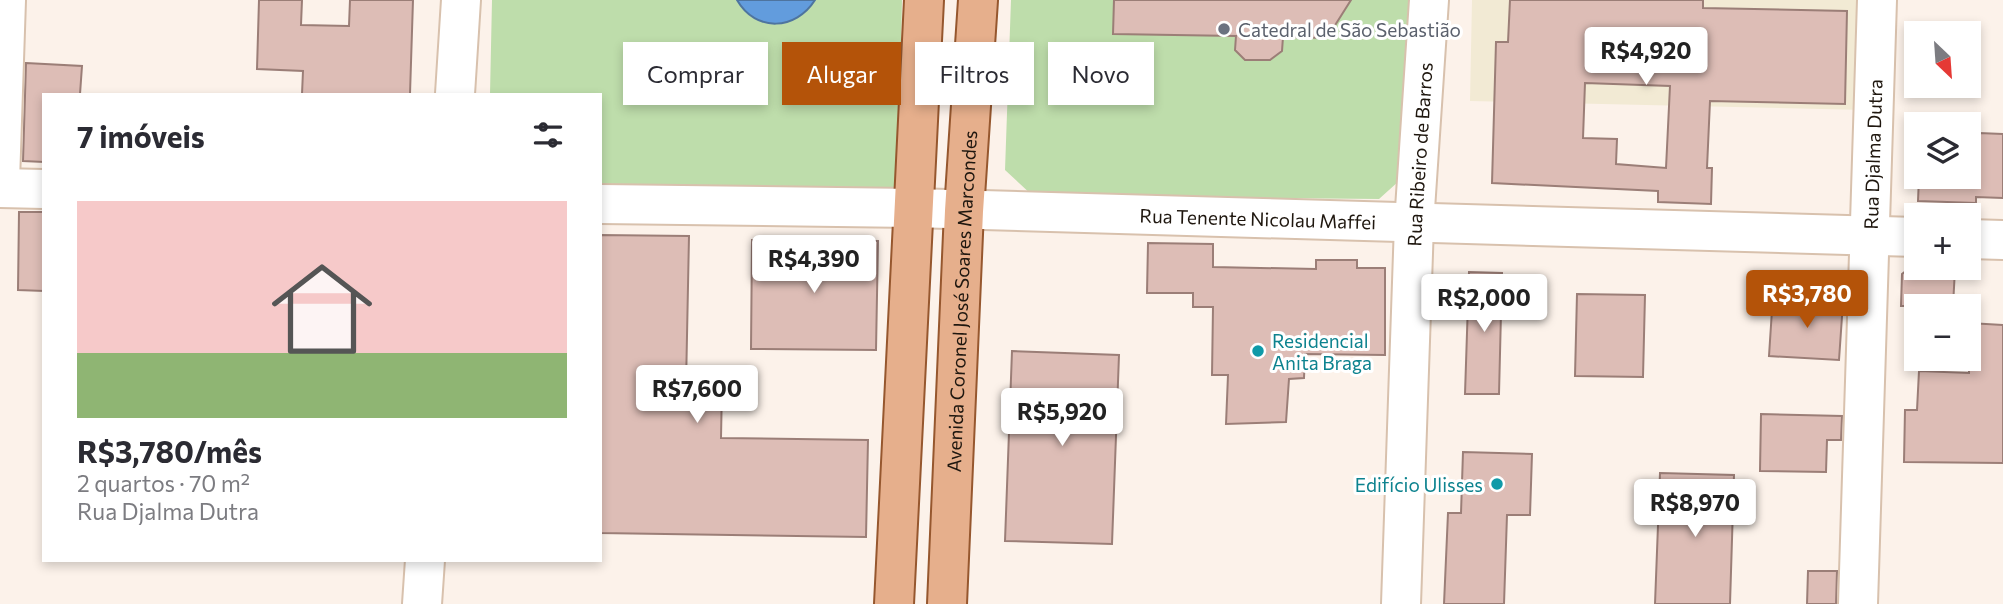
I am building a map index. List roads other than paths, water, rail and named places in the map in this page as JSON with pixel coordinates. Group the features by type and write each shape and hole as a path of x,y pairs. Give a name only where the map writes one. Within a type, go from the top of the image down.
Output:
{"main road":[{"path":"894,604 924,0"},
{"name":"Avenida Coronel José Soares Marcondes","path":"947,604 964,211 974,97 978,0"}],"street":[{"path":"0,181 6,0"},
{"path":"455,93 461,0"},
{"name":"Rua Ribeiro de Barros","path":"1401,604 1414,225 1429,0"},
{"name":"Rua Djalma Dutra","path":"1858,604 1877,0"},
{"path":"0,188 42,189"},
{"name":"Rua Tenente Nicolau Maffei","path":"602,204 913,208 1414,225 1904,237"},
{"path":"1981,239 2003,240"},
{"path":"422,604 425,562"}],"water":[{"path":"737,0 815,0 797,17 776,24 755,18 745,11"}],"place":[{"name":"Catedral de São Sebastião","path":"1224,29"},
{"name":"Residencial Anita Braga","path":"1258,351"},
{"name":"Edifício Ulisses","path":"1497,484"}]}
